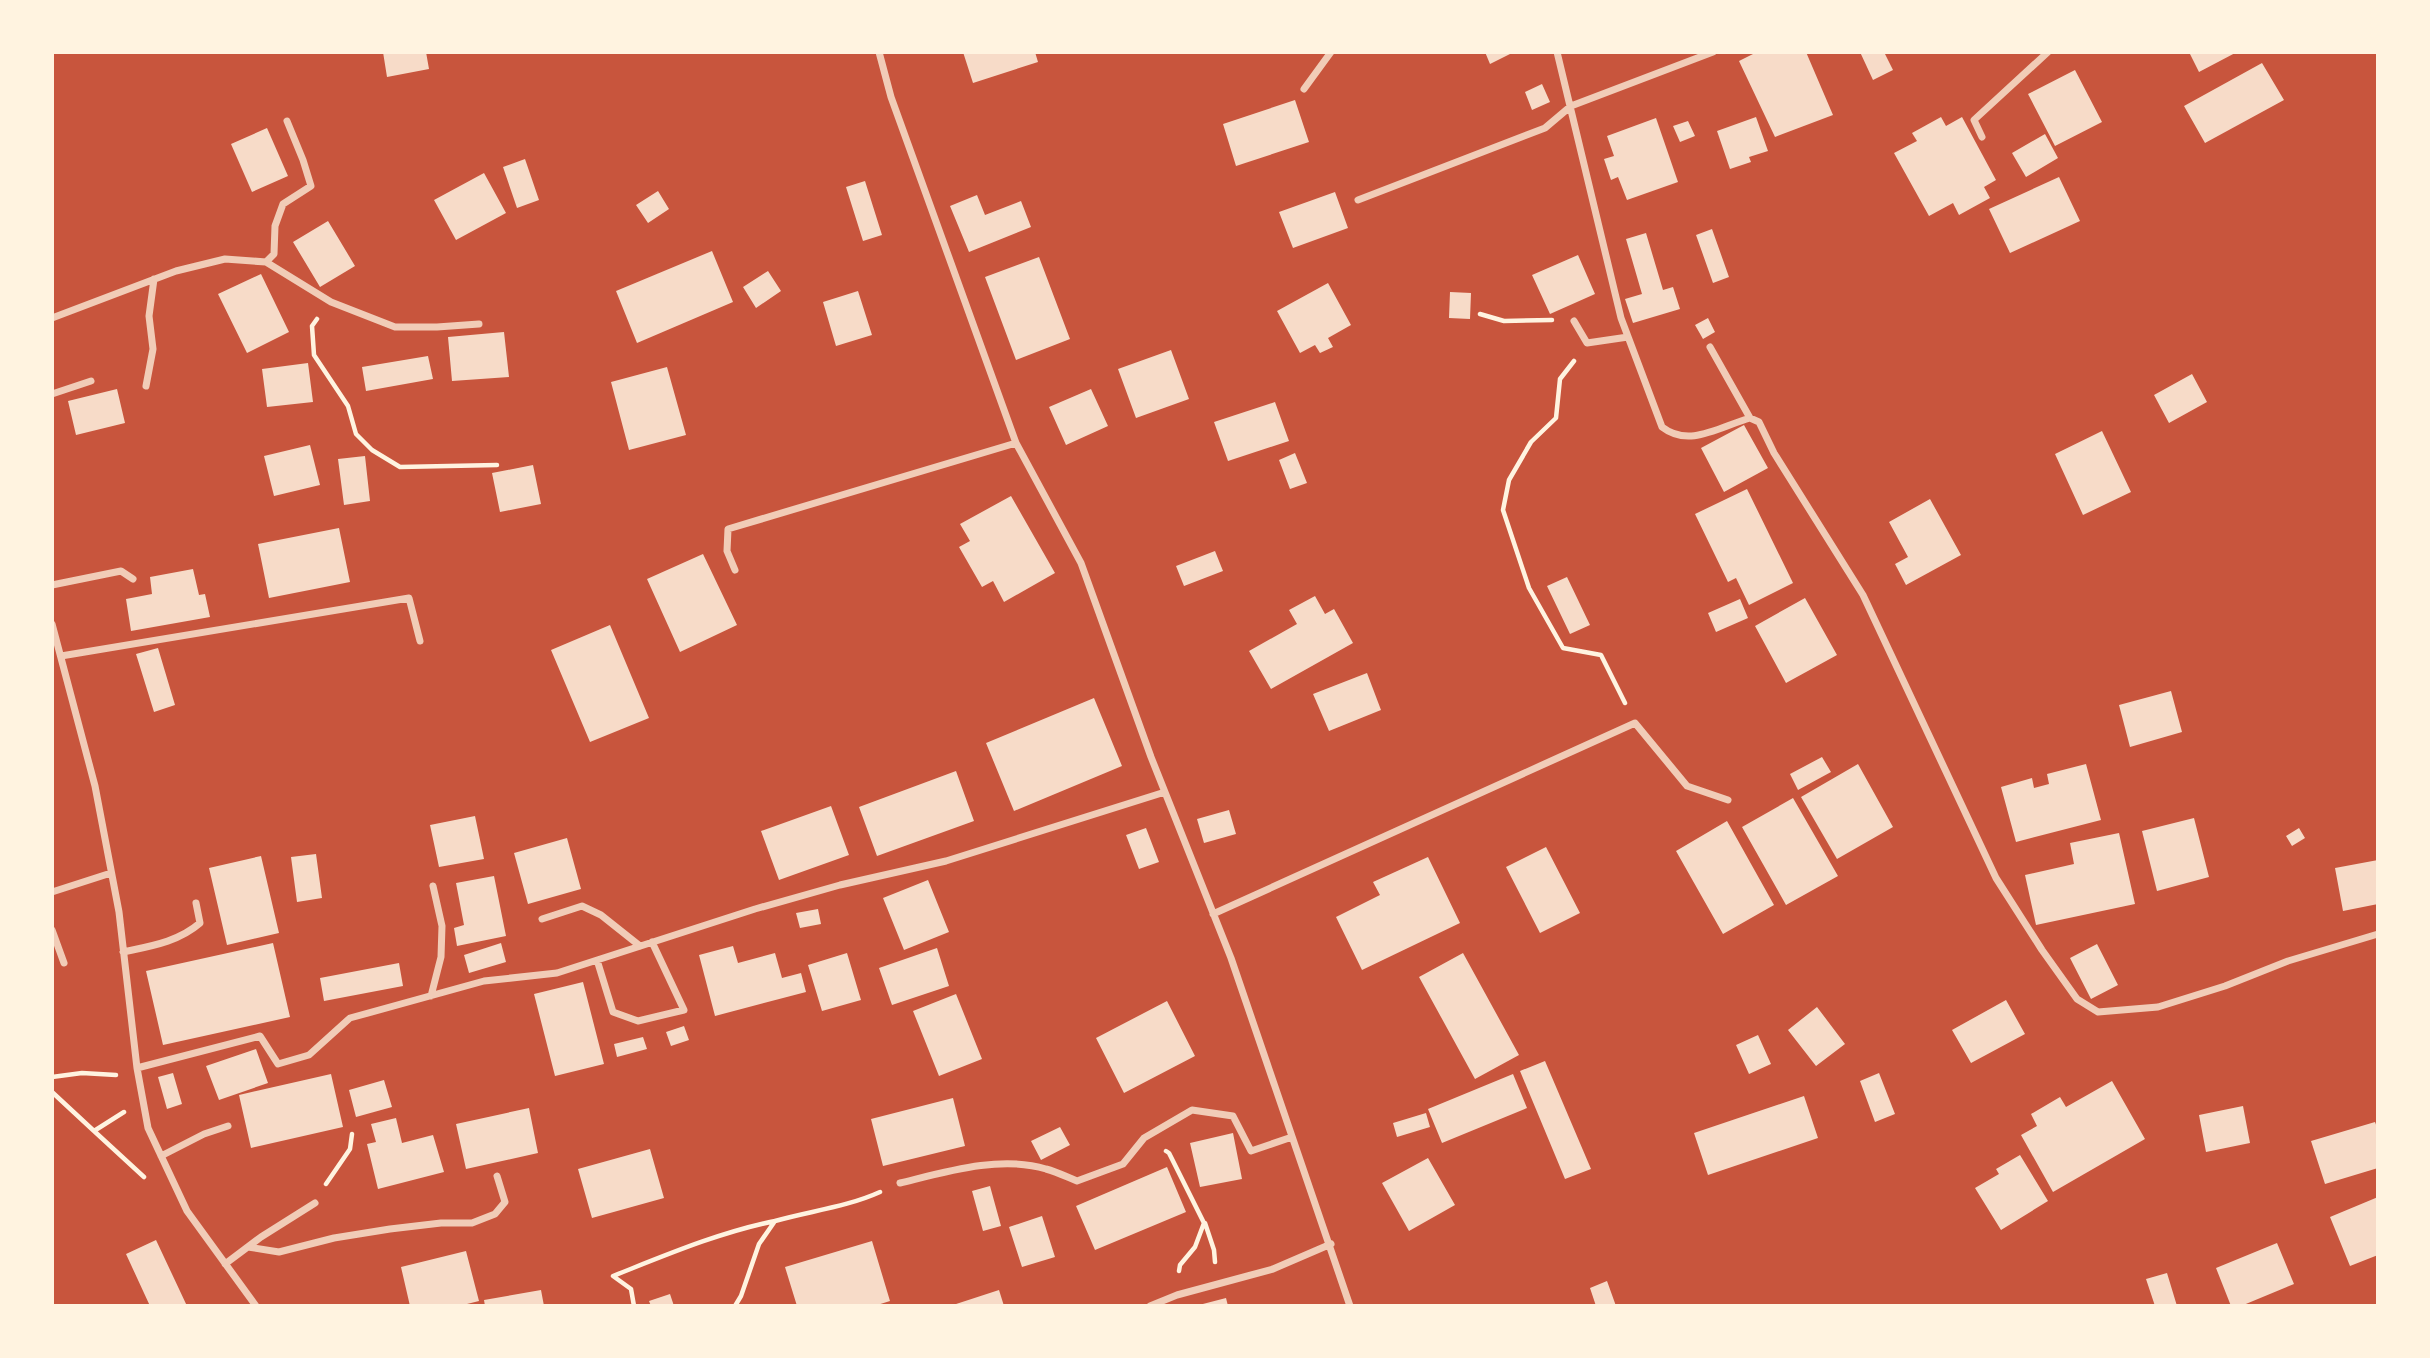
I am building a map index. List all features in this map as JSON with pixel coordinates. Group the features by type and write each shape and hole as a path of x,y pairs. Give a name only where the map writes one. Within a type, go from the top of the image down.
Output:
{"street":[{"path":"879,52 891,97 1016,443 1082,563 1165,792 1231,958 1350,1306"},
{"path":"1304,89 1331,52"},
{"path":"1557,52 1628,337 1662,427 1672,435 1690,438 1750,418"},
{"path":"1358,200 1545,128 1571,106 1713,52"},
{"path":"1982,137 1974,120 2018,83 2048,52"},
{"path":"265,262 274,254 275,226 283,204 311,186 287,121"},
{"path":"52,318 176,271 225,259 265,262 331,302 395,327 479,324"},
{"path":"146,386 153,349 149,316 154,279"},
{"path":"1574,321 1587,344 1628,337"},
{"path":"1710,347 1750,418 1759,422 1774,453 1863,595 1996,878 2077,999 2098,1012 2158,1007 2225,986 2288,961 2378,934"},
{"path":"52,394 91,381"},
{"path":"735,570 727,551 728,529 1016,443"},
{"path":"52,585 121,571 133,579"},
{"path":"61,656 409,598 420,641"},
{"path":"52,624 95,786 111,873 137,1068 148,1128 187,1211 256,1306"},
{"path":"1213,914 1635,723 1687,786 1728,800"},
{"path":"137,1068 260,1036 278,1065 309,1055 350,1018 484,981 557,973 755,909 840,885 946,861 1165,792"},
{"path":"52,892 111,873"},
{"path":"431,996 441,957 442,926 433,887"},
{"path":"123,952 167,943 191,931 200,923 196,902"},
{"path":"542,919 582,906 601,915 640,946"},
{"path":"52,930 64,963"},
{"path":"597,960 613,1012 638,1021 684,1010 652,942"},
{"path":"900,1182 1005,1164 1045,1168 1077,1181 1123,1164 1144,1138 1192,1110 1233,1116 1251,1151 1292,1137"},
{"path":"161,1156 204,1134 228,1126"},
{"path":"248,1247 279,1252 334,1238 390,1229 441,1223 472,1223 495,1214 505,1202 497,1176"},
{"path":"225,1264 315,1203"},
{"path":"1150,1306 1177,1295 1273,1269 1331,1244"}],"path":[{"path":"331,302 312,326 314,355 348,406 356,434 372,450 400,467 497,465"},
{"path":"1480,314 1504,321 1574,321"},
{"path":"1587,344 1560,379 1556,418 1531,442 1508,480 1503,510 1529,587 1563,648 1601,655 1635,723"},
{"path":"52,1077 82,1073 118,1075 137,1068"},
{"path":"52,1092 94,1131"},
{"path":"315,1203 331,1174 350,1149 352,1134"},
{"path":"1144,1138 1169,1153 1204,1223 1214,1250 1214,1286"},
{"path":"634,1306 631,1289 613,1276 752,1226 860,1201 900,1182"},
{"path":"735,1306 759,1244 775,1221"},
{"path":"1177,1295 1180,1265 1195,1247 1204,1223"}],"building":[{"path":"383,52 426,52 429,69 387,77"},
{"path":"963,52 1035,52 1038,62 973,83"},
{"path":"1485,52 1514,52 1490,64"},
{"path":"1757,52 1806,52 1833,115 1775,137 1739,61"},
{"path":"1860,52 1884,52 1893,70 1873,80"},
{"path":"2189,52 2237,52 2199,72"},
{"path":"2262,63 2284,100 2205,143 2184,106"},
{"path":"2075,70 2102,122 2055,146 2028,94"},
{"path":"1542,84 1550,102 1532,110 1525,92"},
{"path":"1295,100 1309,142 1236,166 1223,124"},
{"path":"1756,117 1768,151 1749,157 1751,162 1730,169 1717,131"},
{"path":"1941,117 1946,126 1962,117 1996,180 1984,187 1990,198 1959,215 1953,203 1929,216 1894,153 1917,141 1912,133"},
{"path":"1656,118 1678,182 1627,200 1618,177 1611,180 1604,159 1614,156 1607,136"},
{"path":"1688,121 1695,136 1680,142 1673,126"},
{"path":"267,128 288,176 252,192 231,144"},
{"path":"2045,134 2058,158 2026,177 2012,153"},
{"path":"525,159 539,200 517,208 503,167"},
{"path":"484,173 506,213 456,240 434,200"},
{"path":"2059,177 2080,221 2010,253 1989,209"},
{"path":"865,181 882,235 863,241 846,187"},
{"path":"658,191 669,209 648,223 636,205"},
{"path":"1335,192 1348,228 1293,248 1279,212"},
{"path":"977,195 985,215 1021,201 1031,227 969,252 950,206"},
{"path":"328,221 355,266 320,287 293,242"},
{"path":"1712,229 1729,277 1713,283 1696,235"},
{"path":"1646,233 1663,290 1673,287 1680,309 1633,323 1625,299 1642,294 1626,239"},
{"path":"712,251 733,302 637,343 616,291"},
{"path":"1578,255 1595,294 1550,314 1532,275"},
{"path":"1039,257 1070,339 1016,360 985,277"},
{"path":"768,271 781,291 756,308 743,287"},
{"path":"261,274 289,332 247,353 218,294"},
{"path":"1328,283 1351,325 1328,338 1333,347 1320,353 1315,345 1300,353 1277,311"},
{"path":"858,291 872,335 836,346 823,302"},
{"path":"1450,292 1471,293 1470,319 1449,318"},
{"path":"1708,318 1715,332 1703,339 1695,325"},
{"path":"504,332 509,377 452,381 448,337"},
{"path":"1171,350 1189,399 1136,418 1118,369"},
{"path":"428,356 433,379 366,391 362,367"},
{"path":"308,363 313,402 267,407 262,369"},
{"path":"667,367 686,435 629,450 611,382"},
{"path":"2192,374 2207,402 2169,423 2154,395"},
{"path":"117,389 125,423 76,435 68,401"},
{"path":"1091,389 1108,426 1066,445 1049,407"},
{"path":"1275,402 1289,441 1228,461 1214,422"},
{"path":"1744,425 1768,468 1724,492 1701,448"},
{"path":"2102,431 2131,492 2083,515 2055,454"},
{"path":"310,445 320,485 274,496 264,456"},
{"path":"1295,453 1307,483 1290,489 1279,460"},
{"path":"365,456 370,501 344,505 338,459"},
{"path":"533,465 541,504 500,512 492,473"},
{"path":"1747,489 1793,583 1749,605 1736,578 1728,582 1695,514"},
{"path":"1011,496 1055,573 1004,602 993,581 982,587 959,547 970,541 960,524"},
{"path":"1930,499 1961,555 1906,585 1895,564 1908,557 1889,522"},
{"path":"339,528 350,582 269,598 258,544"},
{"path":"1215,551 1223,571 1184,586 1176,566"},
{"path":"703,554 737,625 680,652 647,579"},
{"path":"193,569 199,595 205,594 210,617 131,631 126,599 152,594 150,577"},
{"path":"1567,577 1590,625 1570,634 1547,586"},
{"path":"1315,596 1325,614 1334,609 1353,643 1271,689 1249,651 1297,624 1289,610"},
{"path":"1805,598 1837,655 1786,683 1755,626"},
{"path":"1740,599 1748,618 1716,632 1708,613"},
{"path":"610,625 649,718 590,742 551,650"},
{"path":"158,648 175,705 154,712 136,654"},
{"path":"1367,673 1381,710 1329,731 1313,694"},
{"path":"2171,691 2182,732 2130,747 2119,705"},
{"path":"1094,698 1122,766 1014,811 986,743"},
{"path":"1822,757 1831,772 1798,790 1790,774"},
{"path":"1858,764 1893,827 1837,859 1801,797"},
{"path":"2086,764 2101,820 2016,842 2001,787 2032,778 2034,788 2049,784 2047,774"},
{"path":"956,771 974,821 877,856 859,807"},
{"path":"1793,798 1838,876 1786,905 1742,827"},
{"path":"831,806 849,855 779,880 761,831"},
{"path":"1229,810 1236,834 1204,843 1197,819"},
{"path":"475,816 484,859 439,867 430,825"},
{"path":"2194,818 2209,877 2157,891 2142,831"},
{"path":"1727,821 1774,905 1723,934 1676,851"},
{"path":"1146,828 1159,862 1139,869 1126,835"},
{"path":"2299,828 2305,838 2292,846 2286,836"},
{"path":"2119,833 2135,904 2036,925 2025,875 2074,864 2070,843"},
{"path":"567,838 581,889 528,904 514,853"},
{"path":"1546,847 1580,913 1540,933 1506,867"},
{"path":"316,854 322,898 297,902 291,857"},
{"path":"261,856 279,933 227,945 209,868"},
{"path":"1428,857 1460,923 1362,970 1336,917 1380,895 1373,882"},
{"path":"2378,860 2378,904 2343,911 2335,868"},
{"path":"494,876 506,936 457,946 454,928 464,925 456,883"},
{"path":"928,880 949,932 904,950 883,898"},
{"path":"818,909 821,924 800,928 796,913"},
{"path":"273,943 290,1017 163,1045 146,971"},
{"path":"501,943 506,962 469,973 464,955"},
{"path":"2097,944 2118,985 2091,999 2070,958"},
{"path":"733,946 738,963 775,953 782,978 801,973 806,992 715,1016 699,955"},
{"path":"937,948 949,986 892,1005 879,968"},
{"path":"847,953 861,1000 822,1011 808,965"},
{"path":"1463,953 1519,1055 1475,1079 1419,977"},
{"path":"399,963 403,986 324,1001 320,978"},
{"path":"583,982 604,1064 555,1076 534,994"},
{"path":"956,994 982,1059 939,1076 913,1011"},
{"path":"2006,1000 2025,1034 1971,1063 1952,1030"},
{"path":"1167,1001 1195,1056 1124,1093 1096,1038"},
{"path":"1817,1007 1845,1044 1816,1066 1788,1030"},
{"path":"684,1026 689,1040 671,1046 666,1032"},
{"path":"1758,1035 1771,1064 1749,1074 1736,1045"},
{"path":"643,1037 647,1049 617,1057 614,1044"},
{"path":"256,1049 268,1083 219,1100 206,1066"},
{"path":"1545,1061 1591,1169 1565,1179 1520,1071"},
{"path":"173,1073 182,1104 167,1109 158,1077"},
{"path":"1879,1073 1895,1114 1875,1122 1860,1081"},
{"path":"331,1074 343,1127 251,1148 239,1095"},
{"path":"1513,1074 1527,1108 1442,1143 1428,1109"},
{"path":"384,1080 392,1107 356,1117 349,1090"},
{"path":"2112,1081 2145,1139 2053,1192 2021,1135 2037,1126 2031,1114 2060,1097 2066,1107"},
{"path":"1804,1096 1818,1138 1708,1175 1694,1133"},
{"path":"953,1098 965,1146 883,1166 871,1119"},
{"path":"2243,1106 2250,1143 2206,1152 2199,1115"},
{"path":"529,1108 538,1153 466,1169 456,1124"},
{"path":"1426,1113 1430,1127 1397,1137 1393,1123"},
{"path":"396,1118 402,1143 433,1135 444,1172 378,1189 367,1144 376,1142 371,1124"},
{"path":"2375,1122 2378,1130 2378,1168 2325,1184 2311,1141"},
{"path":"1060,1127 1070,1145 1041,1160 1031,1141"},
{"path":"1233,1133 1242,1179 1200,1187 1190,1143"},
{"path":"650,1149 664,1198 592,1218 578,1169"},
{"path":"2020,1155 2048,1201 2001,1230 1975,1188 1999,1174 1996,1169"},
{"path":"1428,1158 1455,1205 1409,1231 1382,1183"},
{"path":"1167,1167 1186,1212 1095,1250 1076,1206"},
{"path":"990,1186 1001,1226 983,1231 972,1191"},
{"path":"2378,1197 2378,1255 2350,1266 2330,1217"},
{"path":"1042,1216 1055,1257 1022,1267 1009,1227"},
{"path":"156,1240 187,1306 150,1306 126,1254"},
{"path":"872,1241 890,1301 874,1306 797,1306 785,1267"},
{"path":"2277,1243 2294,1284 2241,1306 2231,1306 2216,1268"},
{"path":"466,1251 479,1301 459,1306 410,1306 401,1267"},
{"path":"2167,1273 2177,1306 2155,1306 2146,1279"},
{"path":"1607,1281 1616,1306 1596,1306 1590,1288"},
{"path":"541,1290 544,1306 485,1306 484,1300"},
{"path":"999,1290 1004,1306 953,1306 953,1305"},
{"path":"670,1294 674,1306 651,1306 649,1301"},
{"path":"1226,1298 1228,1306 1199,1306 1199,1305"}]}
